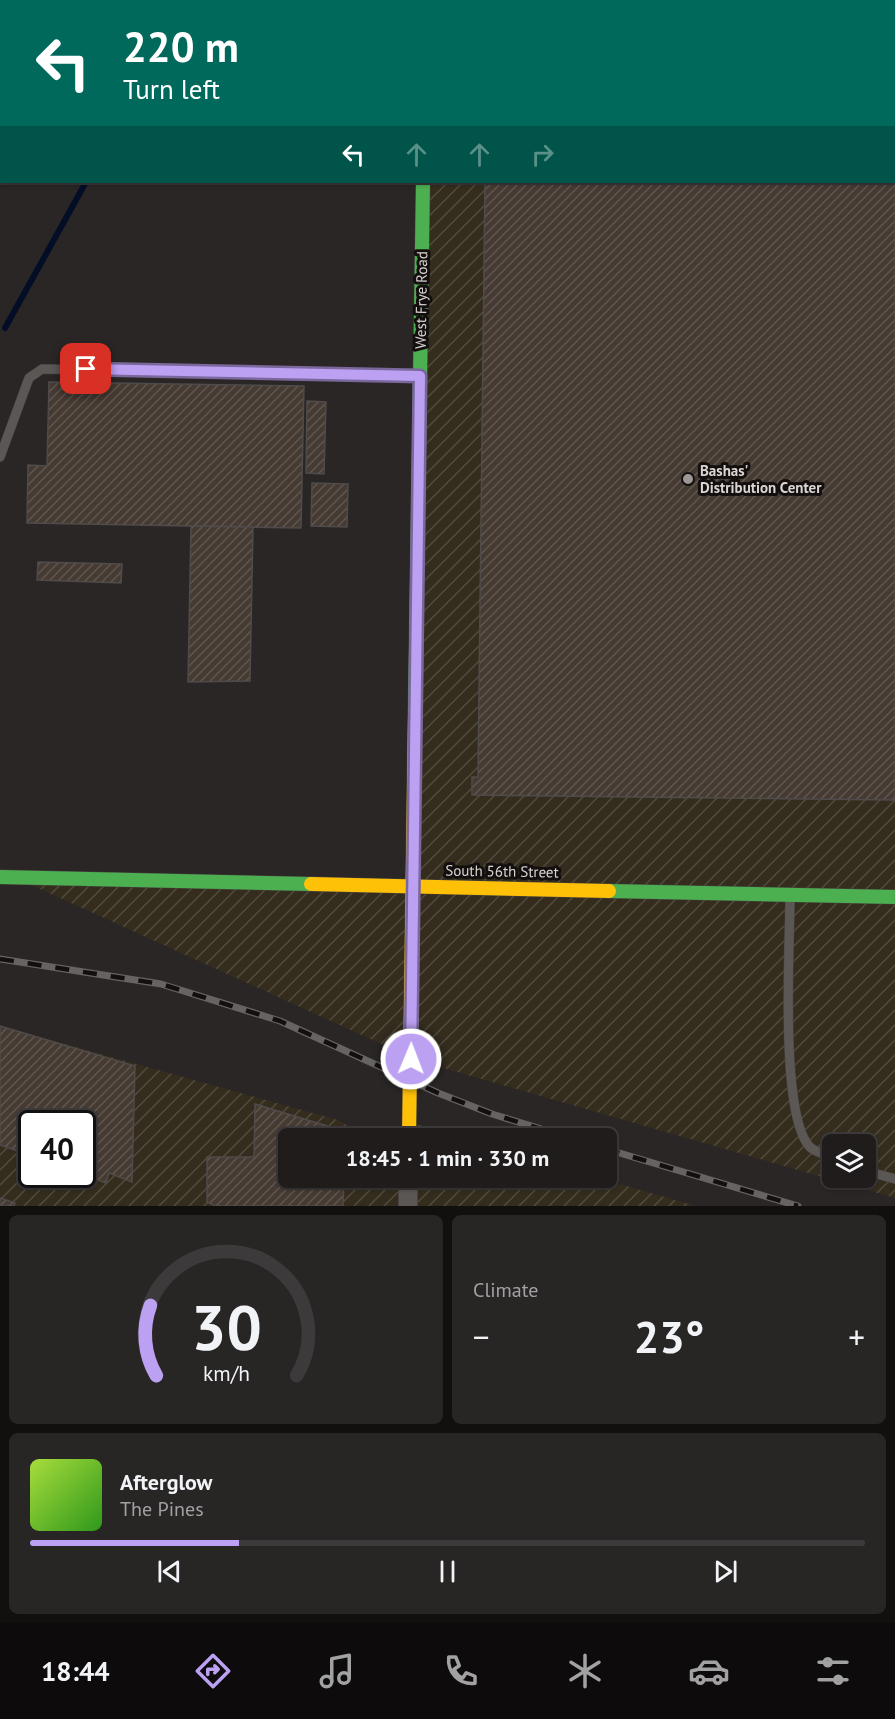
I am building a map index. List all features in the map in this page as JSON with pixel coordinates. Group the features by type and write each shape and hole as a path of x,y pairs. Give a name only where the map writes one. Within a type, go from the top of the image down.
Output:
{"street":[{"name":"West Frye Road","path":"409,1128 423,183"},
{"name":"South 56th Street","path":"0,876 895,897"},
{"path":"408,1188 408,1206"}],"lane":[{"path":"0,457 29,378 42,369 420,376"},
{"path":"790,894 788,1040 797,1122 811,1148 822,1153"},
{"path":"876,1174 895,1179"}],"shaded area":[{"path":"424,183 895,183 895,1198 860,1188 876,1188 876,1134 822,1134 822,1177 419,1061 14,877 412,885"},
{"path":"0,1026 338,1120 352,1128 278,1128 278,1188 617,1188 617,1183 696,1206 0,1206"},
{"path":"409,1122 430,1128 409,1128"}],"building":[{"name":"Bashas' Distribution Center","path":"485,183 895,183 895,800 472,795 472,777 478,777"},
{"path":"49,382 304,386 301,528 27,523 28,465 47,466"},
{"path":"307,401 326,402 324,474 306,473"},
{"path":"312,483 348,484 347,527 311,526"},
{"path":"191,526 253,527 250,681 188,682"},
{"path":"38,562 122,564 121,583 37,580"},
{"path":"0,1026 135,1066 132,1182 109,1173 106,1183 96,1179 96,1110 18,1110 18,1151 0,1145"},
{"path":"255,1104 334,1128 278,1128 278,1188 344,1188 343,1206 215,1206 207,1202 207,1157 254,1157"},
{"path":"0,1198 15,1203 14,1206 0,1206"}],"waterway":[{"path":"5,328 85,183"}],"railway":[{"path":"0,959 161,984 280,1021 438,1093 492,1114 538,1128"},
{"path":"617,1152 798,1206"}],"traffic: fast":[{"path":"415,712 423,183"},
{"path":"0,877 311,884"},
{"path":"609,891 895,897"}],"traffic: slow":[{"path":"409,1128 415,712"},
{"path":"311,884 609,891"}],"place":[{"name":"Bashas' Distribution Center","path":"688,479"}],"route":[{"path":"86,369 420,376 411,1059"}]}
